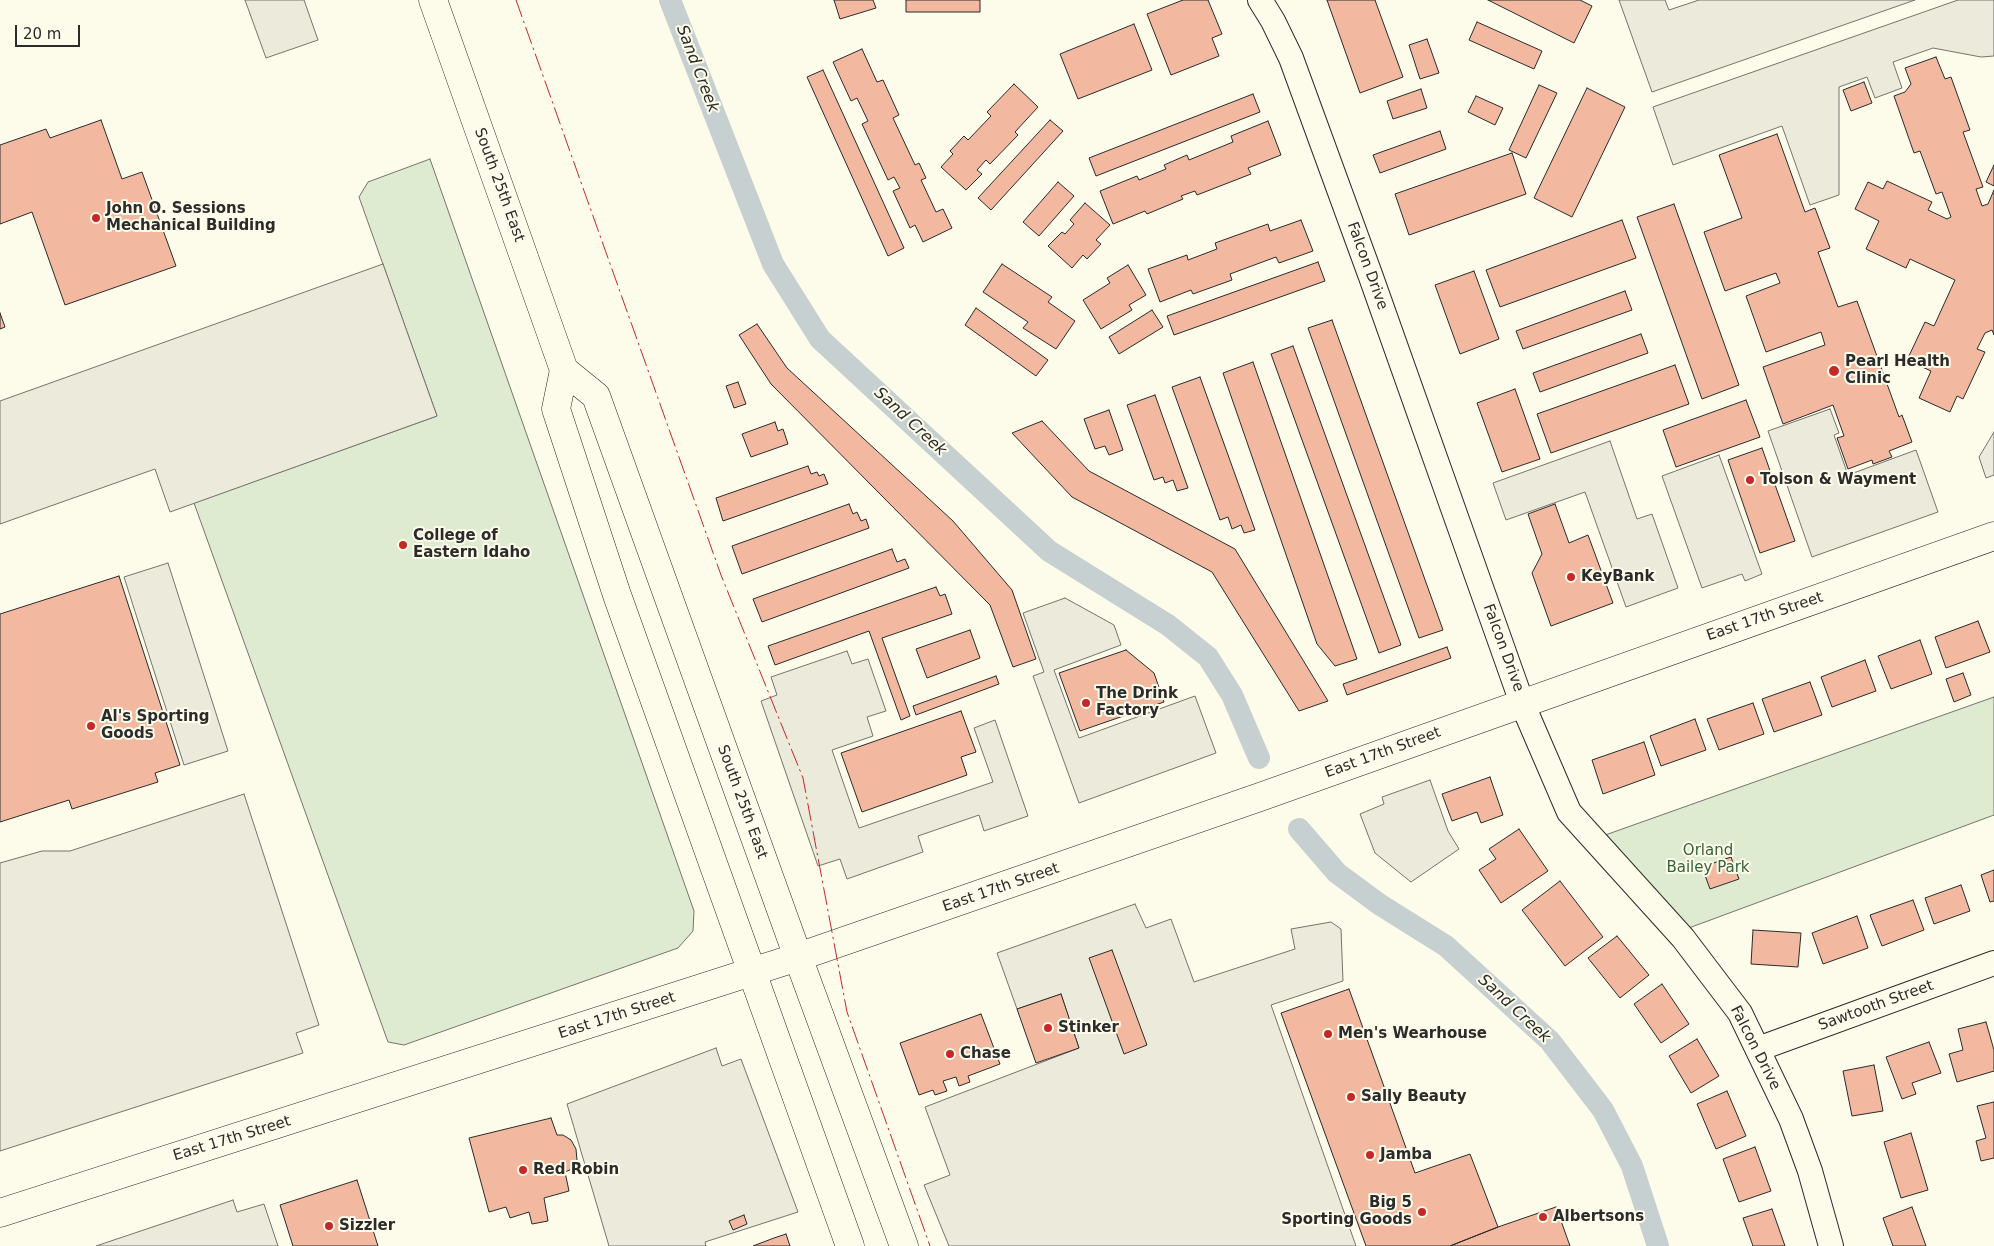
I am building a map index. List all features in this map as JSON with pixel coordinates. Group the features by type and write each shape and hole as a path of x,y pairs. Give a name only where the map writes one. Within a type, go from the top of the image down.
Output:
{"main road":[{"name":"South 25th East","path":"433,0 564,370 596,396 798,958 904,1246"},
{"path":"564,370 556,409 617,595 850,1246"},
{"name":"East 17th Street","path":"0,1213 798,958 1260,797 1994,536"}],"street":[{"name":"Falcon Drive","path":"1260,0 1273,21 1296,74 1371,277 1522,703 1569,812 1684,938 1740,1013 1790,1119 1810,1171 1831,1246"},
{"name":"Sawtooth Street","path":"1758,1049 1994,963"}],"green space":[{"path":"430,159 694,911 693,931 678,948 404,1045 388,1042 194,503 437,416 359,197 368,182"},
{"name":"Orland Bailey Park","path":"1994,697 1994,815 1678,932 1594,839"}],"shaded area":[{"path":"245,0 304,0 318,40 266,58"},
{"path":"1619,0 1665,0 1669,10 1699,0 1915,0 1652,92"},
{"path":"1958,0 1994,0 1994,56 1981,57 1933,48 1893,62 1902,88 1875,98 1867,77 1839,87 1839,195 1810,205 1782,126 1673,165 1653,107"},
{"path":"383,264 437,416 170,512 155,469 0,524 0,401"},
{"path":"1830,409 1839,433 1834,435 1848,475 1916,450 1938,512 1812,557 1768,431"},
{"path":"1994,432 1994,475 1986,478 1979,457"},
{"path":"1610,441 1637,519 1652,514 1678,588 1626,607 1585,492 1506,520 1493,483"},
{"path":"1719,455 1762,574 1745,581 1742,574 1702,588 1662,476"},
{"path":"168,563 228,751 184,765 124,577"},
{"path":"1065,598 1114,625 1121,645 1054,670 1079,738 1195,696 1216,753 1079,803 1033,676 1044,672 1023,613"},
{"path":"847,651 852,664 868,659 886,711 867,717 873,736 832,750 859,828 993,782 974,728 995,720 1028,816 984,831 979,815 918,836 923,852 847,879 840,859 818,866 761,701 777,695 771,677"},
{"path":"1430,780 1448,831 1459,849 1411,882 1375,853 1360,814 1384,804 1382,797"},
{"path":"244,794 319,1025 296,1033 303,1053 0,1151 0,863 42,851 70,851"},
{"path":"1135,904 1146,928 1171,919 1194,982 1295,949 1291,929 1331,922 1341,929 1343,981 1271,1005 1356,1246 949,1246 924,1185 950,1175 925,1107 1079,1048 1061,994 1017,1009 997,953"},
{"path":"716,1048 722,1066 741,1059 798,1212 705,1242 706,1246 609,1246 567,1104"},
{"path":"233,1200 237,1212 264,1204 278,1246 96,1246"}],"building":[{"path":"834,0 873,0 876,8 840,19"},
{"path":"906,0 980,0 980,12 906,12"},
{"path":"1183,0 1208,0 1222,34 1212,38 1219,56 1171,75 1147,14"},
{"path":"1327,0 1375,0 1403,77 1360,93"},
{"path":"1488,0 1580,0 1592,6 1574,43"},
{"path":"1477,22 1542,51 1534,69 1469,40"},
{"path":"1134,24 1152,70 1078,99 1060,54"},
{"path":"1427,39 1439,73 1420,79 1409,45"},
{"path":"862,49 877,82 883,80 899,115 893,118 915,165 919,163 926,178 921,180 936,212 943,209 952,228 923,242 915,225 910,228 893,191 900,188 894,177 888,180 862,124 868,121 857,98 851,101 833,62"},
{"path":"1936,57 1945,79 1951,77 1970,130 1963,132 1983,187 1976,189 1982,206 1988,204 1994,190 1994,335 1992,330 1985,333 1977,349 1985,352 1963,399 1957,396 1950,412 1919,398 1931,371 1907,360 1925,322 1934,326 1955,280 1910,259 1906,268 1866,249 1879,221 1855,209 1868,182 1883,189 1887,181 1932,202 1928,210 1947,219 1951,217 1942,192 1936,194 1920,151 1914,153 1894,96 1905,92 1911,84 1905,68"},
{"path":"823,70 904,248 888,256 807,77"},
{"path":"1864,82 1872,103 1851,111 1843,90"},
{"path":"1014,84 1038,107 1015,132 1018,135 990,164 986,160 977,170 982,174 966,190 941,167 953,154 950,151 964,136 968,140 991,116 987,112"},
{"path":"1539,85 1557,93 1526,158 1509,150"},
{"path":"1587,88 1625,107 1572,217 1534,198"},
{"path":"1421,89 1427,108 1393,119 1387,101"},
{"path":"1253,94 1260,112 1096,176 1089,158"},
{"path":"1476,96 1503,108 1495,125 1468,112"},
{"name":"John O. Sessions Mechanical Building","path":"101,120 122,179 142,172 176,266 65,305 32,212 0,224 0,145 46,129 50,138"},
{"path":"1050,120 1063,131 991,210 978,198"},
{"path":"1268,121 1281,155 1248,168 1251,174 1197,195 1195,191 1181,196 1183,199 1147,214 1145,211 1113,224 1100,191 1137,176 1139,180 1166,169 1164,165 1187,155 1189,160 1233,142 1231,136"},
{"path":"1440,131 1446,149 1380,173 1373,155"},
{"path":"1777,134 1805,212 1815,208 1830,248 1818,252 1838,307 1857,301 1899,417 1902,415 1912,442 1889,451 1892,457 1873,464 1872,460 1848,469 1837,438 1844,436 1833,405 1783,424 1763,367 1825,345 1821,332 1766,352 1746,296 1780,283 1776,273 1725,291 1704,232 1742,218 1719,155"},
{"path":"1512,153 1526,194 1409,235 1395,194"},
{"path":"1994,165 1994,186 1986,182"},
{"path":"1058,182 1074,196 1039,236 1023,222"},
{"path":"1085,203 1110,225 1096,240 1101,244 1087,259 1083,255 1072,268 1048,246 1062,232 1065,234 1074,224 1070,220"},
{"path":"1674,204 1739,385 1702,399 1637,217"},
{"path":"1301,220 1313,251 1279,263 1276,257 1230,274 1232,280 1193,294 1191,290 1160,302 1148,269 1187,255 1188,260 1217,249 1215,243 1268,224 1270,231"},
{"path":"1622,220 1636,258 1500,307 1486,270"},
{"path":"1318,262 1325,281 1174,335 1167,316"},
{"path":"1002,264 1052,297 1048,302 1075,321 1056,349 1023,328 1028,322 983,292"},
{"path":"1128,265 1146,295 1129,305 1132,310 1101,329 1083,300 1110,283 1107,278"},
{"path":"1474,271 1499,339 1460,354 1435,285"},
{"path":"1625,291 1632,310 1523,349 1516,331"},
{"path":"976,308 1048,360 1036,376 965,325"},
{"path":"1152,310 1163,327 1119,354 1109,337"},
{"path":"0,313 5,327 0,329"},
{"path":"1332,320 1443,630 1419,638 1308,328"},
{"path":"757,324 787,368 953,521 1012,590 1036,659 1013,667 990,605 771,384 739,335"},
{"path":"1641,334 1648,353 1540,392 1533,373"},
{"path":"1293,346 1401,645 1379,653 1271,354"},
{"path":"1253,362 1357,659 1335,666 1317,644 1223,373"},
{"path":"1675,365 1689,404 1551,453 1537,414"},
{"path":"1200,377 1255,530 1244,533 1241,525 1232,529 1228,517 1220,520 1172,387"},
{"path":"738,382 746,404 734,408 726,386"},
{"path":"1515,389 1540,459 1502,472 1477,403"},
{"path":"1155,395 1188,488 1177,491 1173,480 1165,483 1163,477 1154,480 1127,405"},
{"path":"1746,400 1760,437 1676,467 1663,430"},
{"path":"1109,410 1123,450 1109,455 1105,446 1095,449 1084,419"},
{"path":"1042,421 1089,471 1235,549 1328,701 1299,711 1212,572 1072,497 1012,433"},
{"path":"775,422 778,431 783,429 788,444 751,457 742,434"},
{"path":"1762,448 1795,541 1760,553 1728,460"},
{"path":"808,466 811,474 817,472 819,476 824,474 828,484 723,521 716,498"},
{"path":"849,504 853,514 857,512 861,521 866,519 869,528 742,574 732,546"},
{"path":"1555,504 1569,543 1588,535 1613,603 1551,626 1532,573 1542,554 1528,514"},
{"path":"892,549 897,562 905,559 909,568 762,622 753,599"},
{"path":"119,576 180,765 155,773 158,782 72,809 69,800 0,822 0,614"},
{"path":"936,587 940,596 945,594 952,614 882,638 910,716 901,720 869,631 775,665 768,646"},
{"path":"1978,621 1990,652 1946,668 1935,637"},
{"path":"970,630 980,658 927,678 916,649"},
{"path":"1920,640 1932,674 1891,689 1878,656"},
{"path":"1447,647 1451,658 1347,695 1343,684"},
{"path":"1126,650 1154,673 1164,702 1080,731 1059,673"},
{"path":"1865,660 1876,691 1832,707 1821,677"},
{"path":"1963,673 1971,695 1954,702 1946,679"},
{"path":"996,676 999,684 916,715 913,706"},
{"path":"1810,682 1822,715 1774,732 1762,699"},
{"path":"1753,703 1764,734 1719,750 1707,719"},
{"path":"961,711 976,752 961,757 967,775 862,812 841,753"},
{"path":"1695,719 1706,750 1661,766 1650,736"},
{"path":"1644,742 1655,775 1603,794 1592,760"},
{"path":"1490,777 1503,815 1481,823 1477,812 1452,821 1442,794"},
{"path":"1519,829 1548,871 1501,903 1479,870 1496,859 1489,849"},
{"path":"1731,857 1739,879 1710,889 1702,867"},
{"path":"1994,870 1994,901 1990,902 1981,875"},
{"path":"1560,881 1603,937 1565,966 1522,910"},
{"path":"1961,885 1970,911 1934,924 1925,898"},
{"path":"1913,900 1924,930 1882,946 1870,915"},
{"path":"1857,916 1868,948 1823,964 1812,933"},
{"path":"1753,930 1801,933 1798,967 1751,964"},
{"path":"1617,936 1649,975 1620,998 1588,958"},
{"path":"1112,950 1147,1045 1124,1054 1089,958"},
{"path":"1662,984 1689,1024 1661,1043 1634,1004"},
{"path":"1349,989 1415,1173 1470,1154 1498,1227 1450,1246 1366,1246 1281,1013"},
{"name":"Stinker","path":"1061,994 1079,1048 1036,1063 1017,1009"},
{"name":"Chase","path":"981,1014 1000,1064 968,1076 970,1082 959,1086 956,1077 943,1081 947,1091 935,1095 933,1090 919,1095 900,1043"},
{"path":"1986,1022 1994,1050 1994,1071 1957,1082 1949,1054 1963,1050 1958,1029"},
{"path":"1697,1039 1719,1076 1691,1093 1669,1056"},
{"path":"1929,1042 1941,1073 1912,1083 1916,1094 1902,1099 1886,1057"},
{"path":"1874,1065 1883,1111 1852,1116 1843,1071"},
{"path":"1727,1091 1746,1136 1716,1149 1697,1104"},
{"path":"1994,1102 1994,1158 1981,1161 1976,1141 1986,1138 1977,1106"},
{"name":"Red Robin","path":"551,1118 557,1135 563,1135 571,1140 576,1149 577,1160 572,1169 565,1172 569,1191 544,1198 548,1221 532,1224 529,1212 510,1218 506,1207 489,1212 469,1138"},
{"path":"1911,1133 1928,1190 1901,1198 1884,1142"},
{"path":"1755,1147 1771,1191 1739,1202 1723,1159"},
{"name":"Sizzler","path":"357,1180 378,1246 293,1246 280,1205"},
{"name":"Albertsons","path":"1556,1207 1570,1246 1450,1246 1498,1227"},
{"path":"1912,1207 1926,1246 1893,1246 1883,1218"},
{"path":"1772,1209 1785,1246 1753,1246 1743,1218"},
{"path":"744,1215 747,1224 733,1230 729,1221"},
{"path":"786,1234 790,1246 753,1246 774,1238"}],"waterway":[{"name":"Sand Creek","path":"670,0 773,264 820,339 1049,551 1168,625 1208,657 1232,695 1259,758"},
{"name":"Sand Creek","path":"1299,829 1337,873 1379,904 1446,946 1550,1041 1603,1110 1632,1166 1658,1246"}],"power":[{"path":"516,0 721,575 803,778 847,1012 930,1246"}],"place":[{"name":"John O. Sessions Mechanical Building","path":"96,218"},
{"name":"Pearl Health Clinic","path":"1834,371"},
{"name":"Tolson & Wayment","path":"1750,480"},
{"name":"College of Eastern Idaho","path":"403,545"},
{"name":"KeyBank","path":"1571,577"},
{"name":"The Drink Factory","path":"1086,703"},
{"name":"Al's Sporting Goods","path":"91,726"},
{"name":"Stinker","path":"1048,1028"},
{"name":"Men's Wearhouse","path":"1328,1034"},
{"name":"Chase","path":"950,1054"},
{"name":"Sally Beauty","path":"1351,1097"},
{"name":"Jamba","path":"1370,1155"},
{"name":"Red Robin","path":"523,1170"},
{"name":"Big 5 Sporting Goods","path":"1422,1212"},
{"name":"Albertsons","path":"1543,1217"},
{"name":"Sizzler","path":"329,1226"}]}
